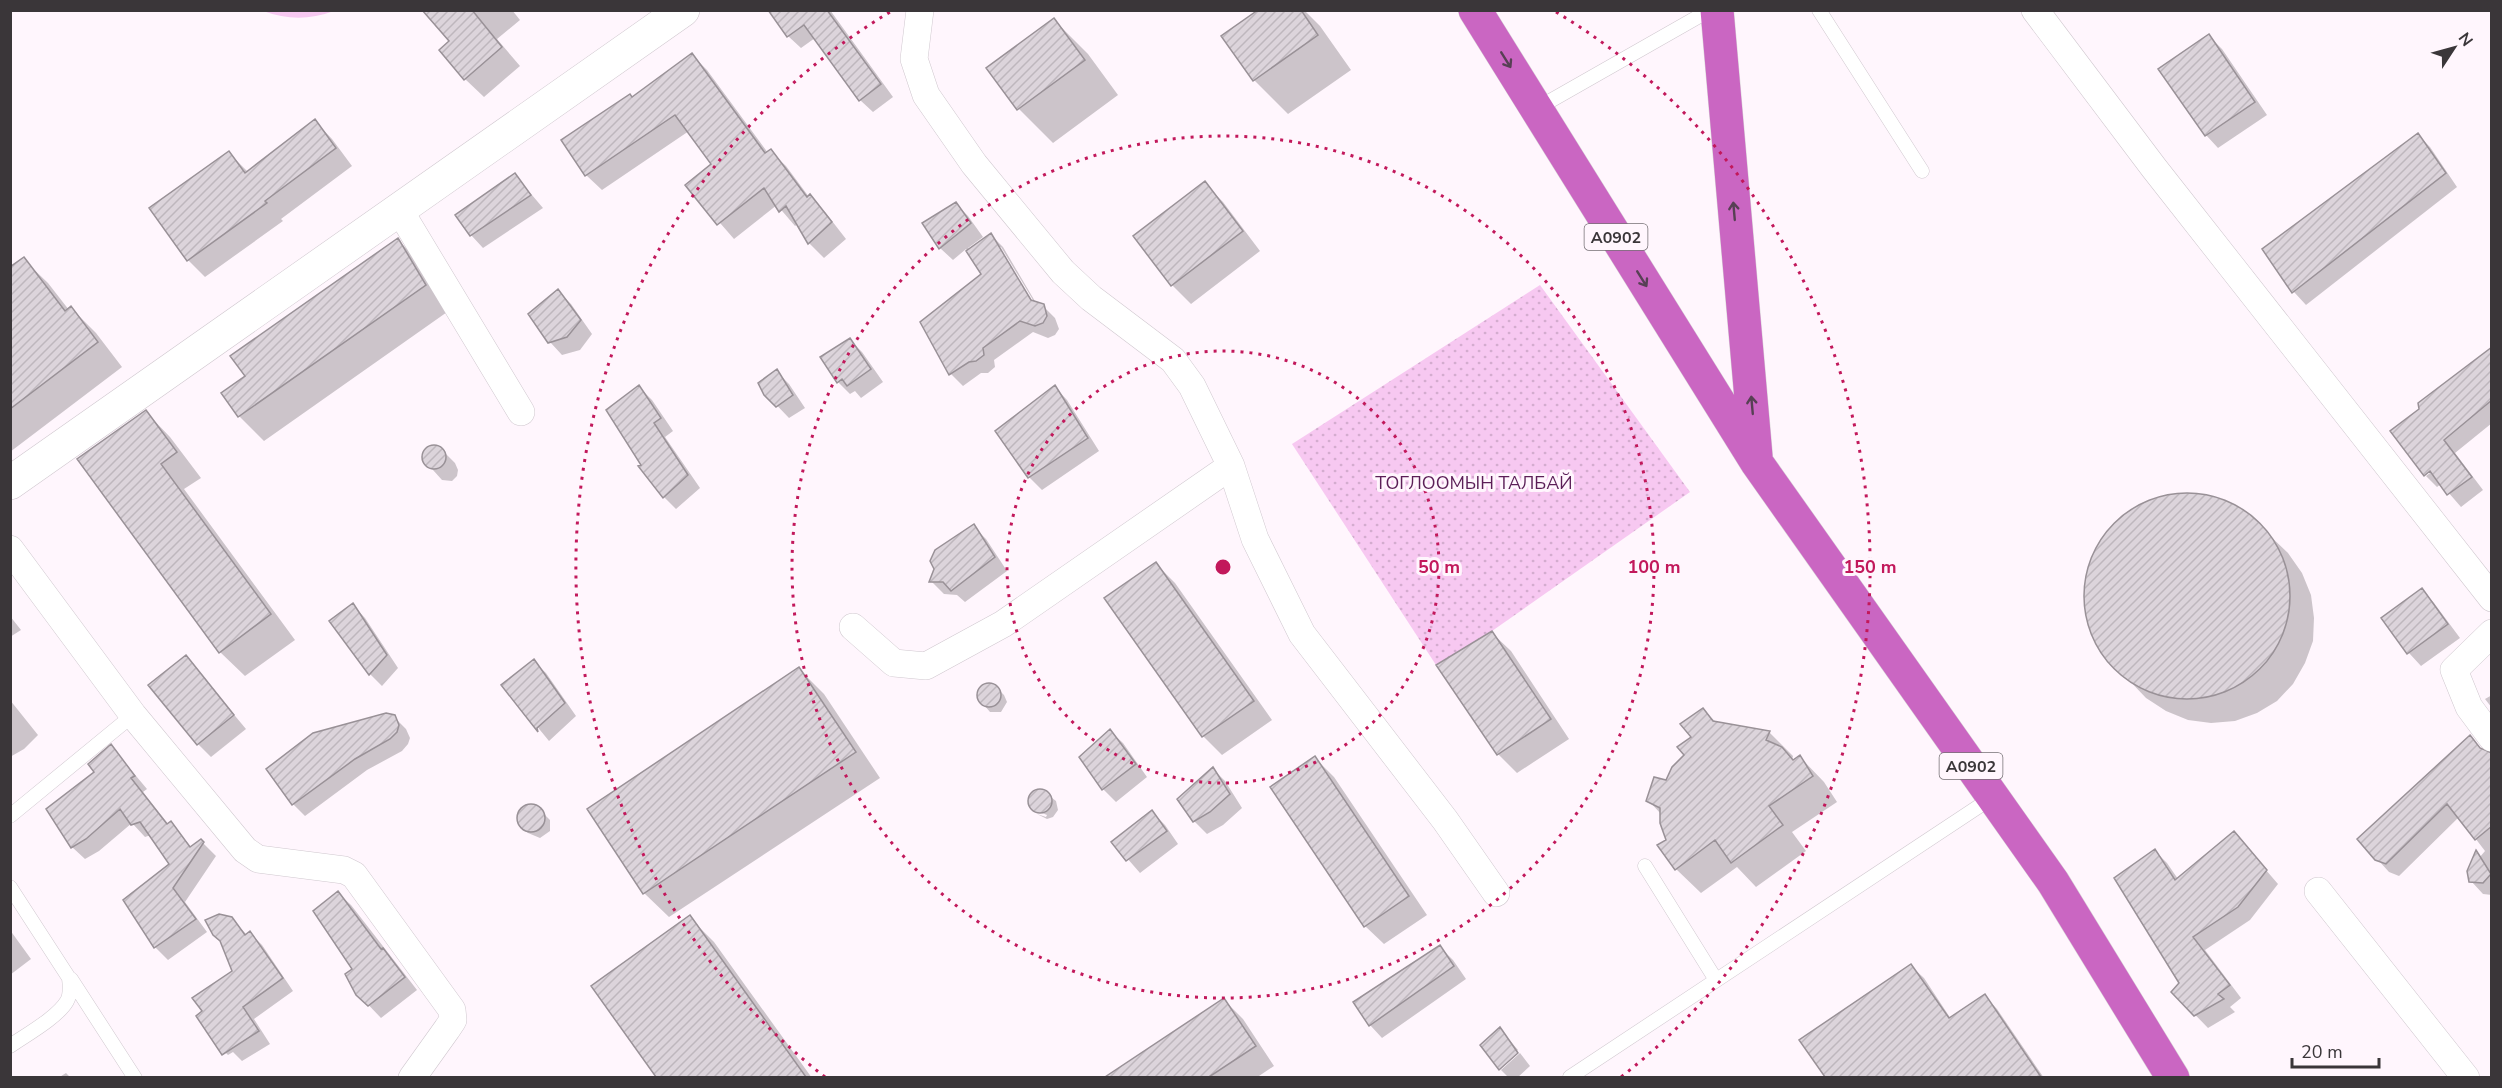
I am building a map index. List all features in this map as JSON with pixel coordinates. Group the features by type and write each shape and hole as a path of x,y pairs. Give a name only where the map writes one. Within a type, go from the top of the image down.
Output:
{"highway":[{"name":"A0902","path":"1475,10 1757,463 2053,882 2173,1077"},
{"path":"1717,10 1757,463"}],"main road":[{"path":"10,483 683,10"}],"street":[{"path":"920,10 914,59 926,96 974,164 1063,272 1091,298 1173,360 1192,386 1232,466 1255,539 1302,634 1445,820 1496,893"},
{"path":"2035,10 2161,178 2492,598"},
{"path":"400,211 521,412"},
{"path":"853,627 894,663 926,666 1003,624 1232,466"},
{"path":"10,549 133,716 245,850 258,859 344,870 354,875 452,1011 453,1020 412,1077"},
{"path":"2492,633 2454,670 2469,707 2492,738"},
{"path":"2318,891 2466,1077"}],"lane":[{"path":"1536,109 1710,10"},
{"path":"1819,10 1923,171"},
{"path":"10,816 133,716"},
{"path":"1570,1077 1993,797"},
{"path":"1645,866 1716,980"},
{"path":"10,886 135,1077"},
{"path":"10,1046 67,1003 70,994 69,978"}],"green space":[{"path":"263,11 334,11 298,18"},
{"name":"ТОГЛООМЫН ТАЛБАЙ","path":"1540,285 1690,492 1492,631 1436,665 1292,444"}],"building":[{"path":"422,10 472,10 502,47 464,80 439,50 449,41"},
{"path":"768,10 827,10 881,84 859,101 804,25 787,37"},
{"path":"1258,10 1301,10 1318,35 1253,81 1221,36"},
{"path":"1054,18 1085,60 1017,110 986,68"},
{"path":"2209,34 2255,102 2205,136 2158,69"},
{"path":"692,53 765,153 771,149 807,197 810,194 832,222 808,244 786,206 779,212 764,188 717,225 685,185 711,164 675,115 585,176 561,140 630,94 632,97"},
{"path":"315,119 336,148 265,201 267,203 187,261 149,208 229,151 245,173"},
{"path":"2418,133 2446,173 2292,293 2262,249"},
{"path":"515,173 531,195 470,236 455,215"},
{"path":"1205,181 1243,231 1171,286 1133,236"},
{"path":"956,202 971,223 939,249 922,223"},
{"path":"991,233 1031,300 1044,304 1047,316 1043,323 1035,326 1020,321 983,348 984,355 949,375 920,322 981,274 966,251"},
{"path":"398,238 426,285 238,417 221,393 245,376 230,356"},
{"path":"24,257 65,311 71,306 98,342 10,409 10,267"},
{"path":"558,289 581,320 567,337 548,343 528,314"},
{"path":"850,338 871,369 847,386 842,379 837,383 820,357"},
{"path":"2492,347 2492,400 2444,440 2472,477 2447,495 2430,471 2424,476 2390,431 2419,409 2418,403"},
{"path":"777,369 793,395 776,407 764,395 758,383"},
{"path":"639,385 661,418 654,423 688,475 663,498 638,466 641,465 606,410"},
{"path":"1055,385 1088,438 1028,478 995,431"},
{"path":"146,410 177,452 161,464 271,614 219,653 77,459"},
{"path":"434,445 439,446 445,452 445,462 439,468 434,469 429,468 423,462 422,457 423,452 429,446"},
{"path":"2187,493 2207,495 2226,501 2244,510 2260,523 2273,539 2282,557 2288,576 2290,596 2288,616 2282,635 2273,653 2260,669 2244,682 2226,691 2207,697 2187,699 2167,697 2148,691 2130,682 2114,669 2101,653 2092,635 2086,616 2084,596 2086,576 2092,557 2101,539 2114,523 2130,510 2148,501 2167,495"},
{"path":"974,524 995,557 951,591 943,582 929,582 934,569 930,561 935,550"},
{"path":"1156,562 1254,701 1202,737 1104,598"},
{"path":"2422,588 2448,624 2407,654 2381,618"},
{"path":"353,603 387,655 369,675 329,621"},
{"path":"1492,631 1551,719 1497,755 1436,665"},
{"path":"186,655 234,715 197,745 148,685"},
{"path":"534,659 565,703 537,728 538,732 501,685"},
{"path":"799,667 856,752 643,894 587,809"},
{"path":"989,683 998,686 1001,695 998,704 989,707 980,704 977,695 980,686"},
{"path":"1703,708 1713,721 1770,731 1766,740 1782,747 1793,760 1800,755 1813,776 1769,806 1783,825 1731,863 1715,840 1675,870 1657,845 1666,840 1660,823 1660,808 1646,801 1654,777 1666,780 1672,767 1684,755 1677,747 1691,737 1680,724"},
{"path":"386,713 395,715 399,725 397,732 390,739 355,759 292,805 266,769 313,733"},
{"path":"1110,729 1136,764 1102,790 1079,757"},
{"path":"2470,735 2480,748 2492,753 2492,826 2475,840 2447,804 2386,864 2375,860 2357,839"},
{"path":"111,744 135,776 131,778 167,824 171,821 190,847 201,839 204,842 173,888 196,919 154,948 123,900 169,864 140,822 131,825 120,809 86,839 71,848 46,809 94,772 88,764"},
{"path":"1315,756 1409,896 1364,927 1270,787"},
{"path":"1213,767 1230,794 1210,812 1193,822 1177,799"},
{"path":"1040,789 1049,792 1052,801 1049,810 1040,813 1031,810 1028,801 1031,792"},
{"path":"531,804 541,808 545,818 541,828 531,832 521,828 517,818 521,808"},
{"path":"1152,810 1167,831 1126,861 1111,842"},
{"path":"2234,831 2267,870 2238,907 2193,937 2230,985 2218,994 2224,999 2194,1016 2171,992 2179,983 2114,878 2155,849 2175,880"},
{"path":"2476,850 2491,874 2483,883 2469,882 2467,871"},
{"path":"338,891 405,977 368,1006 356,995 345,974 352,969 313,911"},
{"path":"219,914 232,917 245,935 250,931 283,978 243,1007 259,1031 222,1055 196,1016 202,1011 192,998 232,971 220,941 213,935 205,920"},
{"path":"690,915 806,1077 656,1077 591,986"},
{"path":"1440,945 1454,966 1369,1026 1353,1002"},
{"path":"1911,964 1949,1018 1985,994 2041,1077 1825,1077 1799,1040"},
{"path":"1224,998 1256,1046 1209,1077 1105,1077"},
{"path":"1500,1027 1518,1053 1499,1070 1480,1045"}]}
